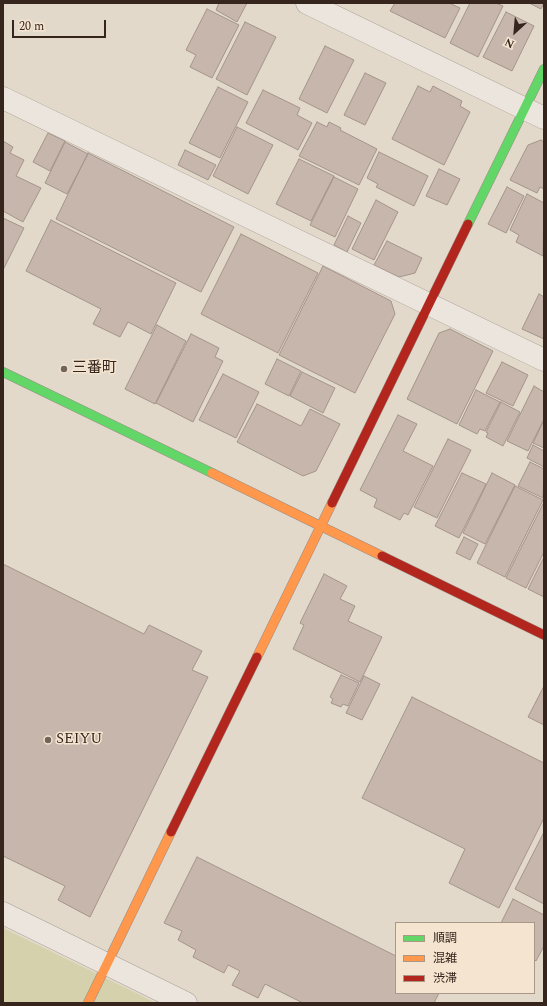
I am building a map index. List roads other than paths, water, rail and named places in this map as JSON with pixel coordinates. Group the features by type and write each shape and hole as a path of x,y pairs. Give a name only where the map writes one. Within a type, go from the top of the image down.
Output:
{"street":[{"path":"307,3 544,118"},
{"path":"88,1003 544,69"},
{"path":"3,98 544,360"},
{"path":"3,372 544,635"},
{"path":"3,914 186,1003"}],"place":[{"name":"三番町","path":"64,369"},
{"name":"SEIYU","path":"48,740"}]}
